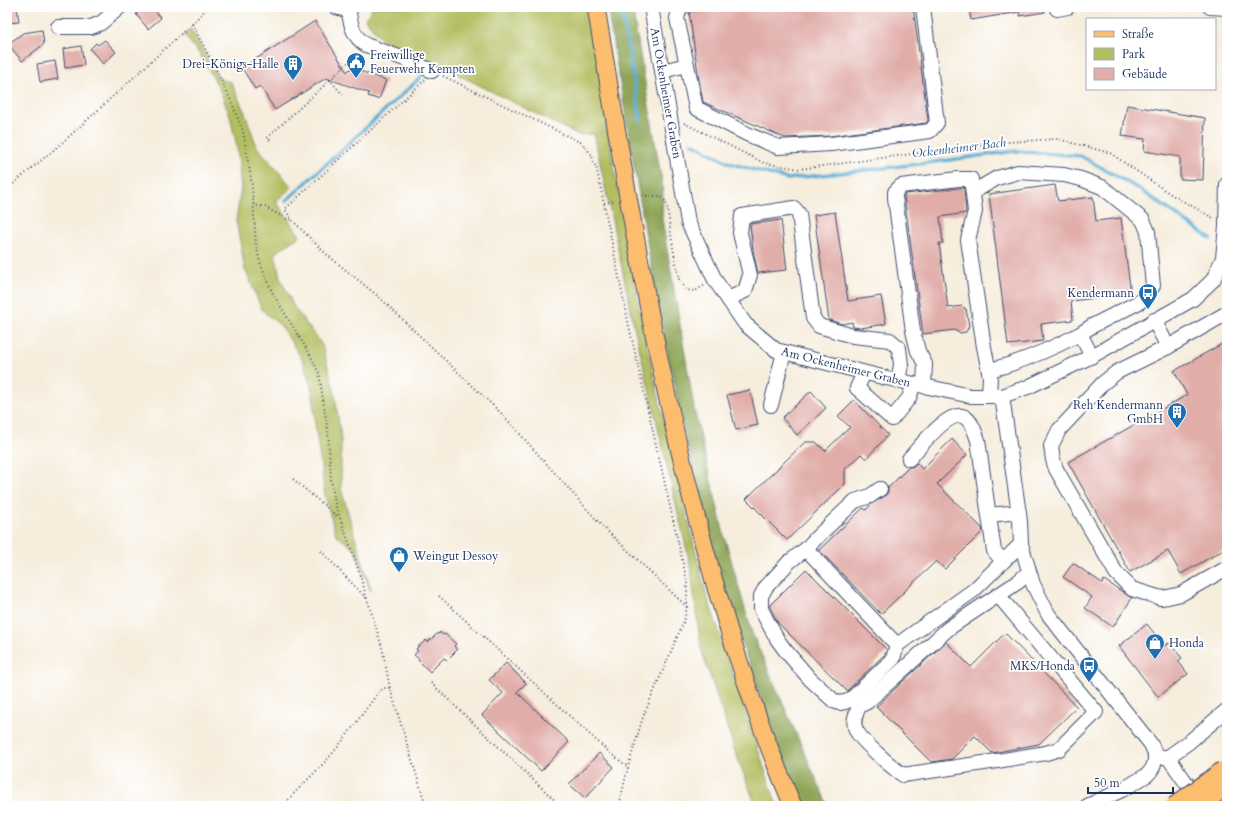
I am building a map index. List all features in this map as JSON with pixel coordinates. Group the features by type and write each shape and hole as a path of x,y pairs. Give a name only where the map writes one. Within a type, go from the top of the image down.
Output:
{"main road":[{"path":"596,7 642,276 666,393 686,480 712,579 731,639 760,721 793,806"},
{"path":"1201,806 1226,774"},
{"path":"1174,806 1226,774"}],"street":[{"path":"58,27 91,27 101,23 120,7"},
{"path":"345,7 353,32 360,41 366,45 410,61 433,72"},
{"name":"Am Ockenheimer Graben","path":"651,7 688,222 715,280 745,324 776,350 864,373 971,396 996,396 1028,387 1092,356 1193,299 1213,280 1223,258 1226,226 1227,184"},
{"path":"682,7 680,8 677,18 696,108 748,134 778,146 831,144 930,131 936,123 923,7"},
{"path":"1210,7 1227,8"},
{"path":"662,71 687,66"},
{"path":"973,192 997,178 1018,172 1064,175 1081,179 1102,187 1143,220 1148,232 1153,286 1141,301 1092,326 1065,342 1008,366 989,370"},
{"path":"864,373 857,388 892,419 919,385 925,364 918,351 913,332 895,192 902,186 958,179 971,179 975,211 968,240 990,377 996,396 1018,512 1021,544 1029,572 1048,614 1150,743 1155,752 1162,757 1201,806"},
{"path":"728,299 745,292 750,275 740,233 742,216 794,208 799,214 813,318 819,326 846,334 890,340 899,348 902,365 898,381"},
{"path":"1227,313 1118,372 1103,383 1059,430 1051,446 1052,460 1056,469 1116,573 1132,589 1161,598 1168,597 1181,594 1227,568"},
{"path":"1154,320 1168,346"},
{"path":"1080,334 1092,356"},
{"path":"771,405 784,352"},
{"path":"960,394 958,401 960,415"},
{"path":"909,459 941,425 953,417 960,415 972,424 978,440 994,551 1004,561"},
{"path":"880,489 870,496 855,501 816,536 806,549 789,562 766,587 761,596 764,617 777,640 810,678 834,701 839,703 845,702 858,693 893,659 897,645 974,590 1021,544"},
{"path":"989,515 1018,512"},
{"path":"806,549 897,645"},
{"path":"998,596 1096,712 1059,749 1032,755 903,775 892,767 864,740 856,730 854,719 859,706 867,702 949,628 1018,582 1029,572"},
{"path":"1091,805 1122,790 1147,775 1162,757 1190,742 1227,710"}],"path":[{"path":"7,189 62,143 192,24 208,7"},
{"path":"192,24 220,77 243,131 252,185 256,246 264,275 272,292 309,352 319,373 328,432 331,480 339,518 355,559 368,600 382,647 390,688 426,806"},
{"path":"270,140 267,138 346,66 366,45"},
{"path":"619,806 628,767 643,717 684,621 687,607 687,581 629,326 604,203 593,158 582,143 433,72 285,209 292,220 325,253 378,297 503,415 601,525 687,607"},
{"path":"330,80 343,95"},
{"path":"308,100 311,103"},
{"path":"670,117 764,162 800,169 994,143 1058,139 1110,153 1172,195 1226,226"},
{"path":"639,196 660,196 665,201 679,279 686,290 695,291 715,280"},
{"path":"604,203 621,200"},
{"path":"253,205 265,207 284,218 292,220"},
{"path":"293,479 339,518"},
{"path":"321,551 368,600"},
{"path":"439,596 610,753 628,767"},
{"path":"431,683 561,806"},
{"path":"283,806 334,751 379,692 384,688 390,688"}],"green space":[{"path":"373,7 585,7 597,56 608,133 644,333 673,460 706,593 777,806 756,806 736,754 701,649 690,564 634,326 594,134 578,135 453,72 382,40 365,19"},
{"path":"607,7 632,7 663,188 662,219 695,413 725,539 752,633 828,806 805,806 781,754 739,636 710,542 683,427 658,306"},
{"path":"191,29 219,79 231,82 245,113 257,147 292,187 276,201 300,236 275,253 280,277 294,307 322,345 334,389 341,438 341,489 371,591 354,548 336,535 325,496 315,423 313,394 303,361 282,327 262,310 245,269 236,221 241,187 237,147 230,116 219,88 201,56 184,35"}],"building":[{"path":"7,7 17,7 19,22 7,23"},
{"path":"145,7 152,7 161,18 148,29 136,14"},
{"path":"725,7 913,7 928,120 926,123 830,136 785,138 703,102 689,12"},
{"path":"969,7 1045,7 1045,12 1020,16 1019,12 971,20"},
{"path":"315,21 347,72 351,68 386,80 380,97 377,99 368,96 369,93 326,78 275,110 260,86 255,89 242,68"},
{"path":"42,30 44,44 22,61 8,44 23,33"},
{"path":"105,40 116,52 103,64 90,49 96,43 98,45"},
{"path":"81,46 84,65 65,68 63,49"},
{"path":"55,61 58,79 40,82 37,64"},
{"path":"1127,105 1205,118 1203,180 1180,179 1180,157 1144,151 1145,139 1122,136"},
{"path":"1055,185 1058,201 1093,197 1096,221 1121,218 1131,294 1071,301 1073,320 1041,324 1043,341 1008,345 989,194"},
{"path":"964,188 966,213 940,217 943,243 939,243 948,308 962,306 966,309 969,326 966,332 960,333 954,330 923,334 904,196 905,194"},
{"path":"835,212 848,301 881,296 886,324 861,328 853,327 852,322 842,324 829,320 814,215"},
{"path":"781,220 787,270 758,273 753,250 750,224"},
{"name":"Reh Kendermann GmbH","path":"1227,341 1227,548 1181,574 1168,551 1130,572 1068,462 1187,395 1174,371"},
{"path":"750,390 758,425 736,430 727,395"},
{"path":"811,391 826,408 797,435 782,418"},
{"path":"854,400 888,435 866,459 861,454 845,469 845,484 787,540 746,499 805,442 816,442 825,451 850,427 838,416"},
{"path":"952,439 967,455 937,484 982,528 983,531 945,569 936,561 881,614 819,550 863,508 866,510 871,504 885,496 888,492 888,488 909,467 912,467 917,463 922,469"},
{"path":"1073,563 1102,583 1104,580 1132,598 1113,627 1085,608 1092,597 1063,577"},
{"path":"806,569 887,650 885,654 847,691 778,623 770,607 770,605"},
{"name":"Honda","path":"1147,624 1164,646 1169,643 1182,658 1178,661 1188,674 1158,697 1119,646"},
{"path":"440,632 443,635 445,634 456,644 454,646 457,650 447,660 444,658 430,672 414,655 418,651 416,649 426,640 428,642"},
{"path":"1005,633 1077,707 1039,744 992,753 975,736 952,759 931,762 876,707 946,642 971,667"},
{"path":"506,663 526,683 517,692 569,742 541,771 482,715 503,693 489,680"},
{"path":"599,753 614,767 585,798 569,784"}],"waterway":[{"name":"Ockenheimer Bach","path":"621,7 641,121"},
{"path":"286,201 421,77"},
{"name":"Ockenheimer Bach","path":"692,143 729,163 787,179 1016,151 1081,156 1139,189 1211,239"}],"place":[{"name":"Freiwillige Feuerwehr Kempten","path":"356,79"},
{"name":"Drei-Königs-Halle","path":"293,81"},
{"name":"Kendermann","path":"1148,310"},
{"name":"Reh Kendermann GmbH","path":"1177,429"},
{"name":"Weingut Dessoy","path":"399,573"},
{"name":"Honda","path":"1155,660"},
{"name":"MKS/Honda","path":"1089,683"}]}
